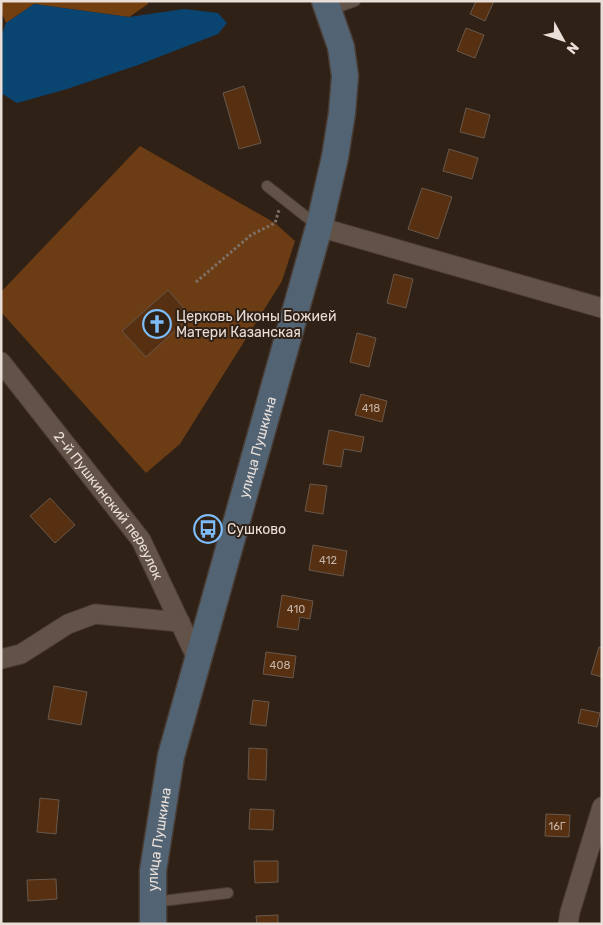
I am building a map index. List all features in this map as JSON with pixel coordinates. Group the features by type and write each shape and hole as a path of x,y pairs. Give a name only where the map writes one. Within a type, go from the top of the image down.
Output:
{"main road":[{"name":"улица Пушкина","path":"153,913 153,871 171,756 319,227 335,157 342,113 345,76 341,47 327,6"}],"street":[{"path":"319,227 602,308"},
{"name":"2-й Пушкинский переулок","path":"1,362 141,540 198,661"},
{"path":"1,659 21,654 68,624 94,614 180,622"},
{"path":"568,924 602,807"}],"lane":[{"path":"327,6 355,1"},
{"path":"267,186 319,227"},
{"path":"153,913 228,893"}],"path":[{"path":"196,282 251,235 275,223 283,200"}],"shaded area":[{"path":"1,1 148,1 148,4 129,17 34,4 6,23 1,11"},
{"path":"140,146 275,223 295,241 282,281 180,444 146,473 1,312 1,292"}],"water":[{"path":"34,4 129,17 184,9 218,13 227,23 218,34 138,65 67,89 17,103 1,93 1,37 6,23"}],"building":[{"path":"476,1 494,1 485,21 470,14"},
{"path":"466,28 484,35 475,58 457,51"},
{"path":"244,86 261,143 239,149 223,93"},
{"path":"466,108 490,115 484,138 460,132"},
{"path":"449,149 478,158 472,179 443,171"},
{"path":"422,188 452,197 438,239 408,229"},
{"path":"394,274 413,279 406,308 387,303"},
{"name":"Церковь Иконы Божией Матери Казанская","path":"168,290 191,316 146,357 122,331"},
{"path":"357,333 376,338 369,367 350,362"},
{"path":"361,394 387,401 382,422 355,415"},
{"path":"329,430 364,437 361,452 344,449 341,467 323,464"},
{"path":"310,484 327,486 323,514 305,511"},
{"path":"50,498 75,525 55,543 30,516"},
{"path":"313,545 347,551 343,576 309,570"},
{"path":"282,595 313,601 310,619 300,617 298,630 277,627"},
{"path":"599,647 602,648 602,677 591,674"},
{"path":"266,652 296,656 293,678 263,674"},
{"path":"54,686 87,692 81,725 48,719"},
{"path":"253,700 269,702 266,726 250,724"},
{"path":"581,709 600,713 597,727 578,723"},
{"path":"249,748 267,749 266,780 248,779"},
{"path":"40,798 59,800 56,834 37,832"},
{"path":"250,809 274,810 273,830 249,829"},
{"path":"546,814 570,815 569,837 545,836"},
{"path":"254,861 278,861 278,882 255,883"},
{"path":"56,879 57,899 28,901 27,880"},
{"path":"278,915 278,924 257,924 256,916"}],"place":[{"name":"Церковь Иконы Божией Матери Казанская","path":"157,324"},
{"name":"Сушково","path":"208,529"}]}
